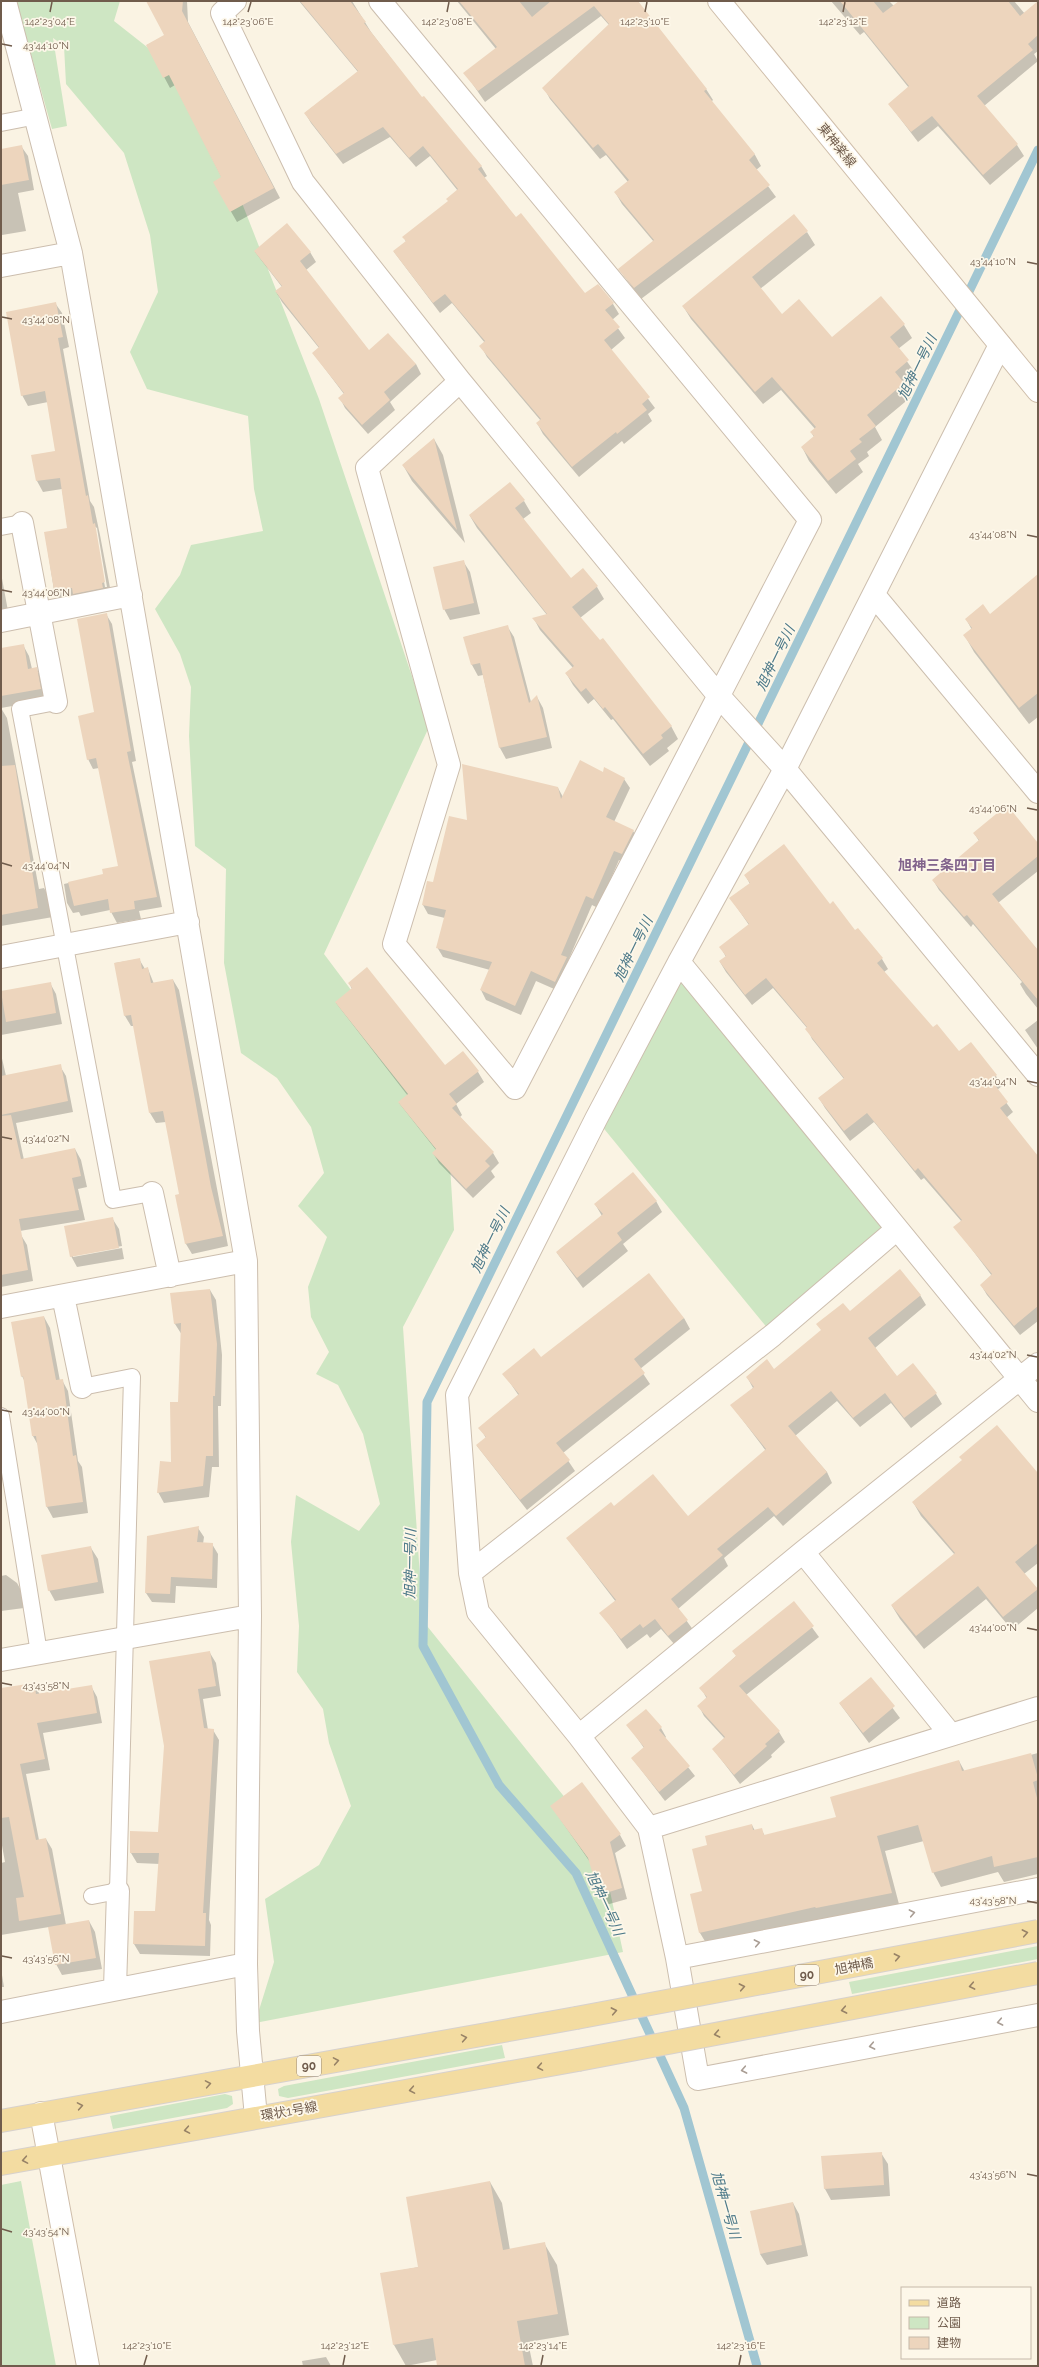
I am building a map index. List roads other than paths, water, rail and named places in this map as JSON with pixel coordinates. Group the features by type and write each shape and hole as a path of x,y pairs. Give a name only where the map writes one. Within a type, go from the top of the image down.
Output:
{"main road":[{"name":"旭神橋","path":"252,2076 576,2018 1038,1931"},
{"name":"環状1号線","path":"1,2164 578,2060 1038,1974"},
{"name":"90","path":"1,2120 252,2076"}],"street":[{"path":"5,1 37,116 71,253 246,1261 250,1616 246,1964 252,2076 256,2117"},
{"path":"235,1 222,13 303,182 460,381 718,695 785,769 1038,1076"},
{"path":"380,1 810,520 515,1088 394,944 448,765 367,468 460,381"},
{"name":"東神楽線","path":"719,1 1000,345"},
{"path":"1,266 71,253"},
{"path":"1038,391 1000,345 785,769 679,962 596,1119 457,1395 470,1574 478,1612 579,1736 649,1828 677,1958 698,2079 1038,2015"},
{"path":"22,523 56,702"},
{"path":"1,620 131,595"},
{"path":"874,595 1038,792"},
{"path":"1,957 188,922"},
{"path":"679,962 1038,1401"},
{"path":"152,1192 170,1276"},
{"path":"470,1574 773,1336 897,1229"},
{"path":"1,1307 246,1261"},
{"path":"63,1296 82,1387"},
{"path":"579,1736 803,1552 1038,1364"},
{"path":"803,1552 952,1735"},
{"path":"1,1660 250,1616"},
{"path":"649,1828 1038,1708"},
{"path":"677,1958 1038,1889"},
{"path":"116,1988 118,1891"},
{"path":"1,2012 116,1988 246,1964"},
{"path":"41,2113 88,2366"}],"lane":[{"path":"1,123 37,116"},
{"path":"1,527 22,523"},
{"path":"56,702 20,709 113,1200 152,1192"},
{"path":"82,1387 132,1377 118,1891 92,1896"},
{"path":"1,1416 39,1653"}],"waterway":[{"name":"旭神一号川","path":"757,2366 684,2108 576,1873 499,1785 423,1646 427,1402 1038,150"}],"district":[{"name":"旭神三条四丁目","path":"947,865"}]}
